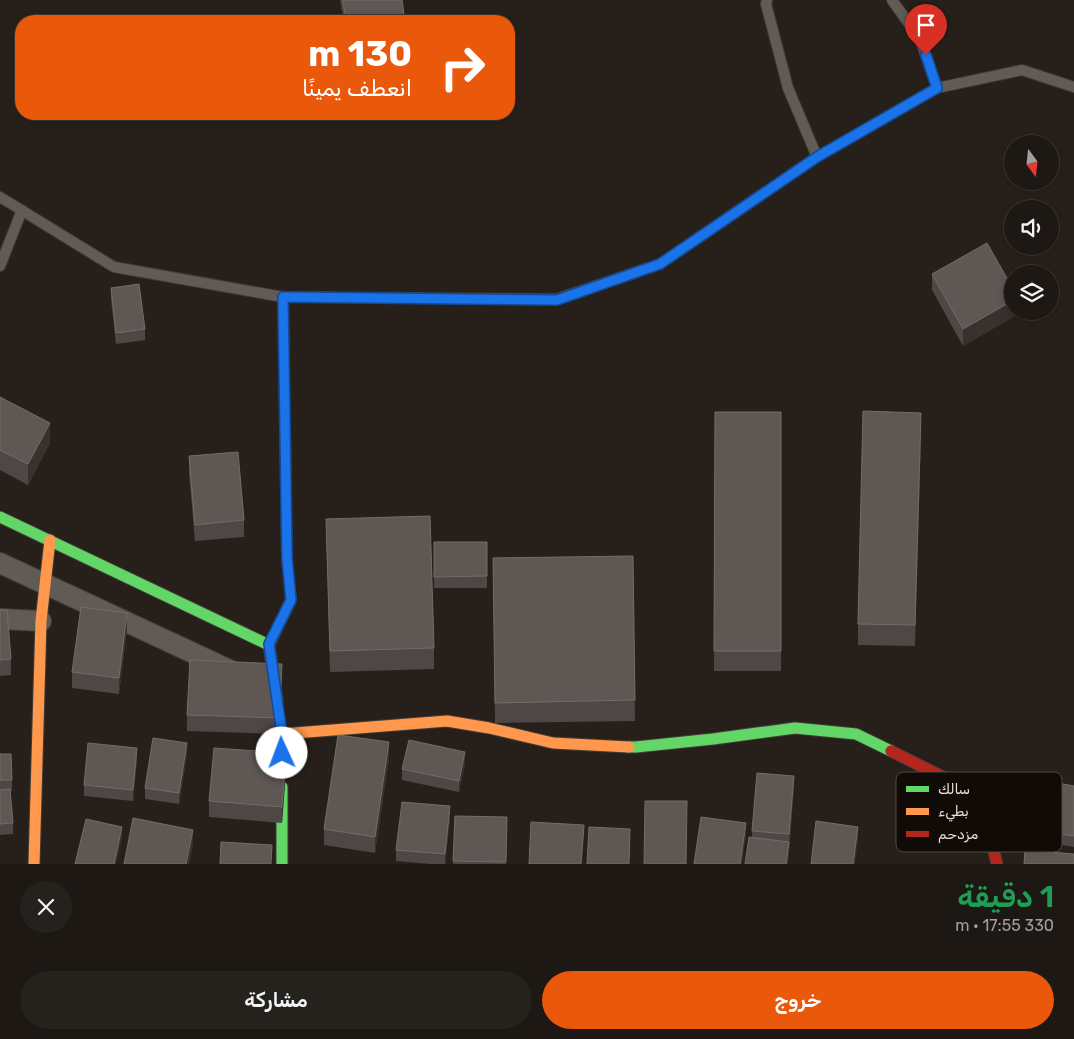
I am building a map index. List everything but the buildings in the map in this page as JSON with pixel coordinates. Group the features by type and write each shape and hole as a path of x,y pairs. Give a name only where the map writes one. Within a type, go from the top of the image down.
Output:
{"street":[{"path":"0,517 269,644 265,690 0,563"},
{"path":"34,864 41,621 50,540"},
{"path":"0,619 41,621"},
{"path":"281,735 447,721 489,728 553,743 636,747 795,728 856,734 933,772"},
{"path":"282,774 282,864"}],"lane":[{"path":"768,0 766,4 788,88 817,157"},
{"path":"892,0 920,39 937,88"},
{"path":"0,197 114,267 283,297 557,300 660,264 817,157 937,88 1022,70 1074,88"},
{"path":"0,266 22,210"},
{"path":"269,644 291,600 287,558 283,297"}],"traffic: fast":[{"path":"0,517 269,645 277,699"},
{"path":"629,747 713,739 795,728 856,734 891,751"},
{"path":"282,787 282,864"}],"traffic: slow":[{"path":"34,864 41,621 50,540"},
{"path":"282,734 447,721 489,728 553,743 629,747"}],"traffic: jam":[{"path":"891,751 933,772"},
{"path":"994,852 997,864"}],"route":[{"path":"282,753 282,734 269,644 291,600 287,558 283,297 557,300 660,264 817,157 937,88 926,55"}]}
